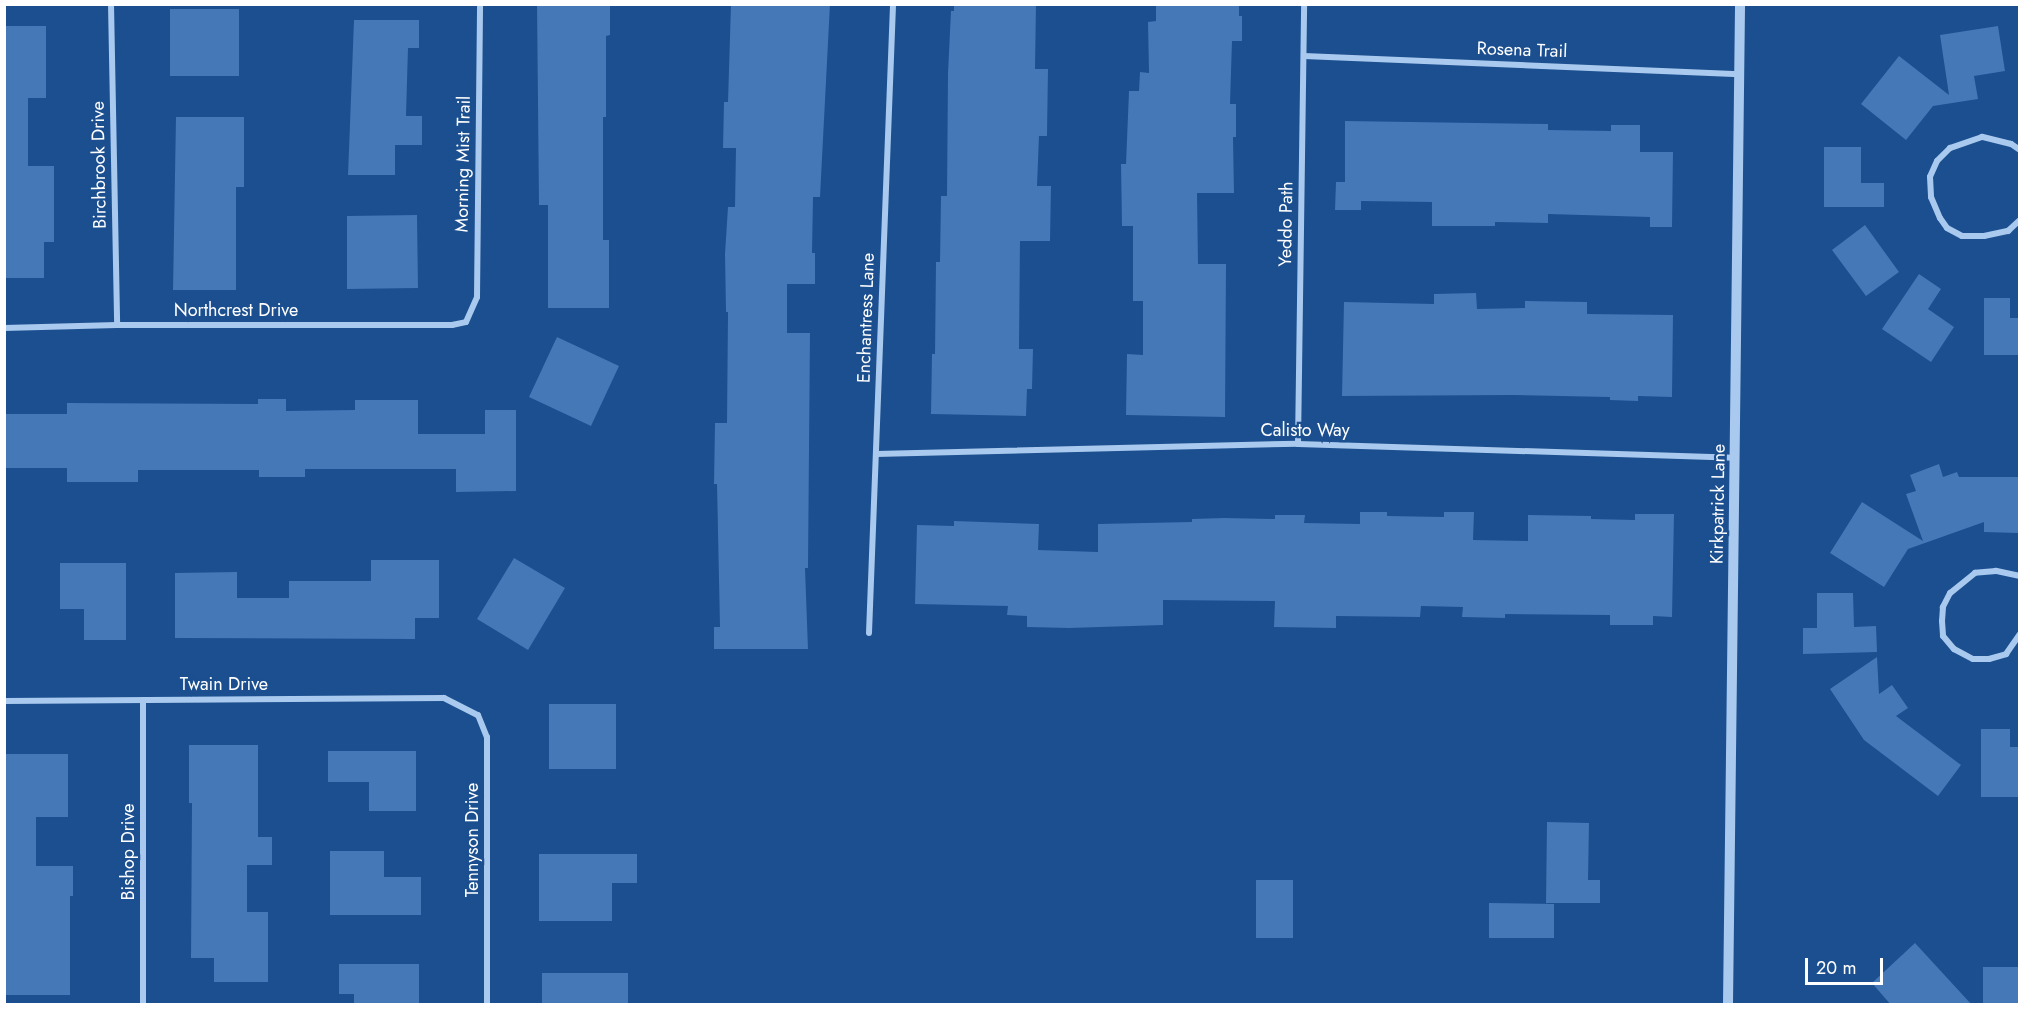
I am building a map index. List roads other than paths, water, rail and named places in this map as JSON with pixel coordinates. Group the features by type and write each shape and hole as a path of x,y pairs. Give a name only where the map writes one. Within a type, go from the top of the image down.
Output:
{"street":[{"name":"Birchbrook Drive","path":"111,4 117,325"},
{"name":"Morning Mist Trail","path":"466,322 477,297 480,4"},
{"name":"Enchantress Lane","path":"869,633 893,4"},
{"name":"Yeddo Path","path":"1298,444 1304,4"},
{"name":"Kirkpatrick Lane","path":"1728,1005 1740,4"},
{"name":"Rosena Trail","path":"1304,56 1740,74"},
{"path":"2019,150 2011,144 1982,137 1950,147 1937,161 1929,177 1931,197 1940,218 1947,228 1962,236 1984,236 2008,231 2019,220"},
{"name":"Northcrest Drive","path":"4,328 117,325 452,325 466,322"},
{"name":"Calisto Way","path":"876,454 1298,444 1735,458"},
{"path":"2019,576 1996,571 1975,573 1950,593 1943,607 1942,621 1943,636 1954,648 1973,659 1989,659 2006,654 2019,634"},
{"name":"Twain Drive","path":"4,701 444,698"},
{"name":"Tennyson Drive","path":"444,698 478,715 487,737 487,1005"},
{"name":"Bishop Drive","path":"143,700 143,1005"}]}
